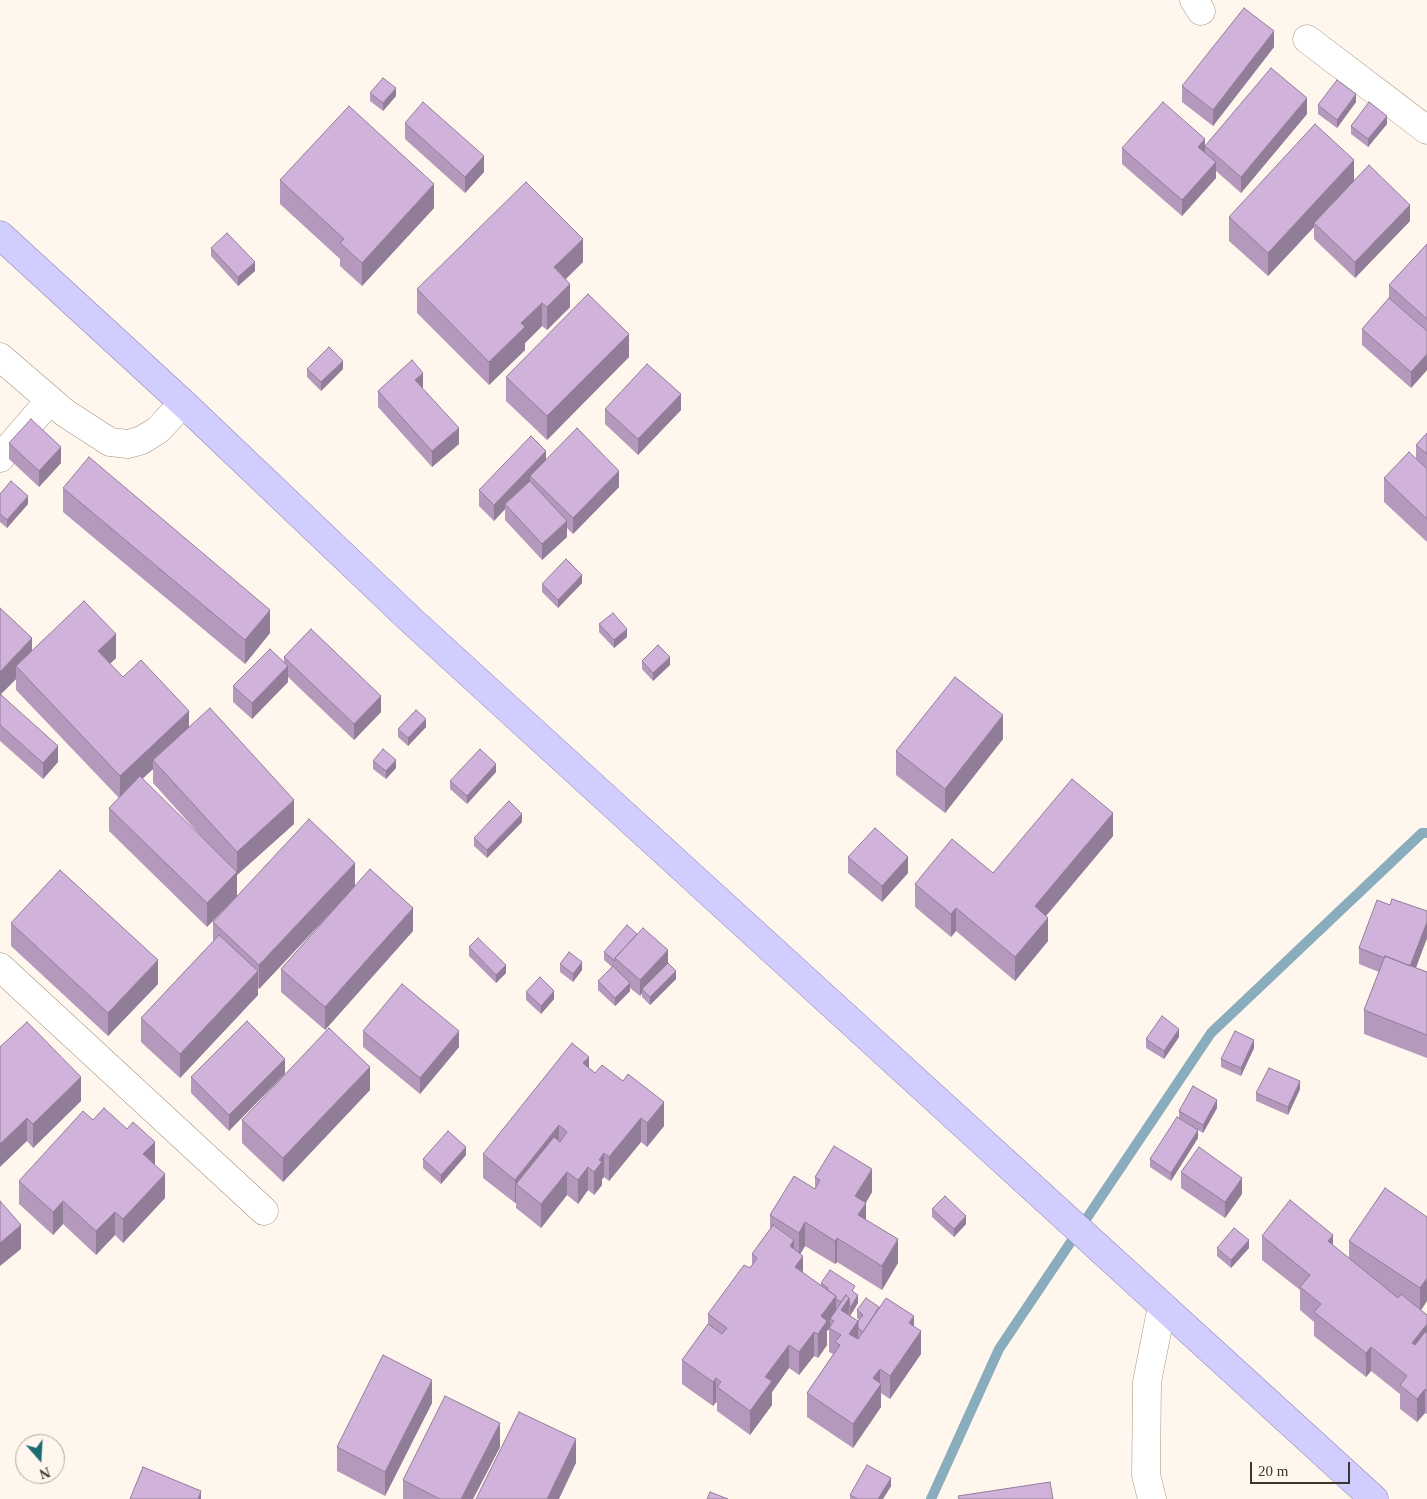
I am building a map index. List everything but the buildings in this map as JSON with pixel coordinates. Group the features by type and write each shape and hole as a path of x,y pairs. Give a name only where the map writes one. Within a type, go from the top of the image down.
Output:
{"main road":[{"path":"0,235 183,404 412,621 1374,1499"}],"street":[{"path":"1307,39 1427,130"},
{"path":"0,357 65,413 110,442 128,444 142,440 158,430 183,404"},
{"path":"0,458 50,401"},
{"path":"0,967 264,1211"},
{"path":"1152,1499 1146,1475 1147,1382 1162,1306"}],"waterway":[{"path":"931,1499 999,1349 1211,1033 1422,833 1427,833"}]}
